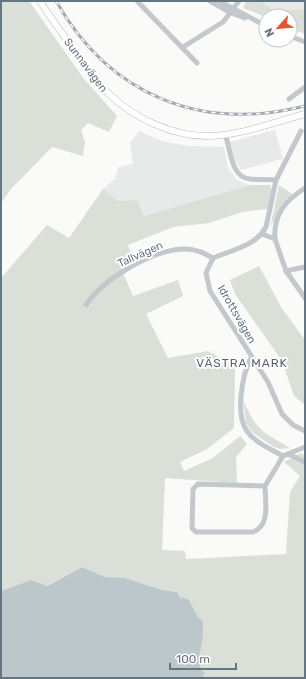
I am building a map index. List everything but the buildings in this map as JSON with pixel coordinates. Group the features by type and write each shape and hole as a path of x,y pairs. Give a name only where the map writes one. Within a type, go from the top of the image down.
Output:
{"main road":[{"name":"Sunnavägen","path":"40,1 98,83 120,104 146,120 176,132 208,136 225,134 305,114"}],"street":[{"path":"137,1 197,63"},
{"path":"210,1 258,22"},
{"path":"219,1 232,11"},
{"path":"183,47 223,22 239,1"},
{"path":"290,98 305,87"},
{"path":"214,258 244,247 262,234 266,227 276,180 301,131"},
{"path":"225,134 234,165 240,174 250,179 276,180"},
{"path":"305,188 284,204 274,227 275,239 286,271 305,298"},
{"path":"262,234 275,239"},
{"name":"Tallvägen","path":"86,305 91,296 112,278 132,266 162,254 186,249 201,251 214,258"},
{"name":"Idrottsvägen","path":"214,258 206,273 210,291 251,358 268,382 282,414 293,425 305,431"},
{"path":"286,271 305,267"},
{"path":"251,358 242,390 241,405 247,431 260,443 305,462"},
{"path":"264,486 198,484 193,489 192,528 196,532 253,532 258,530 265,520 264,486 286,455 305,447"}],"shaded area":[{"path":"1,1 29,1 84,79 117,116 109,132 88,123 81,130 85,142 83,156 52,147 11,189 1,203"},
{"path":"246,1 260,1 270,8 258,8 258,14 243,8"},
{"path":"260,1 305,1 305,9 270,8"},
{"path":"298,9 305,9 305,34 298,31"},
{"path":"275,130 283,159 241,170 234,159 230,142"},
{"path":"139,131 162,141 187,146 224,147 228,168 237,180 250,185 144,216 137,200 118,201 103,189 115,179 118,167 133,164 130,143"},
{"path":"250,185 270,185 272,190 267,209 242,212 209,223 173,227 128,245 134,262 121,268 133,296 178,280 183,296 146,314 168,358 208,351 235,367 234,428 207,449 180,462 184,471 213,458 240,436 247,444 236,457 237,483 165,478 162,550 185,551 186,559 286,554 290,492 300,476 284,462 301,453 305,456 305,678 202,678 205,673 201,671 198,665 204,627 177,592 162,590 125,578 105,577 82,567 46,586 31,580 1,591 1,278 47,225 69,238 103,189 118,201 137,200 144,216"},
{"path":"279,185 292,194 280,207 270,228"},
{"path":"259,266 281,307 305,340 305,405 294,396 282,361 235,294 230,280"},
{"path":"243,400 256,424 266,434 290,448 280,449 272,446 252,432 246,423"},
{"path":"82,567 105,577 125,578 162,590 177,592 180,597 189,600 198,618 202,620 203,634 199,664 205,673 202,678 1,678 1,591 31,580 47,586"}],"railway":[{"path":"56,1 78,34 103,61 131,83 162,99 195,109 230,114 267,113 305,106"}],"district":[{"name":"VÄSTRA MARK","path":"242,363"}]}
